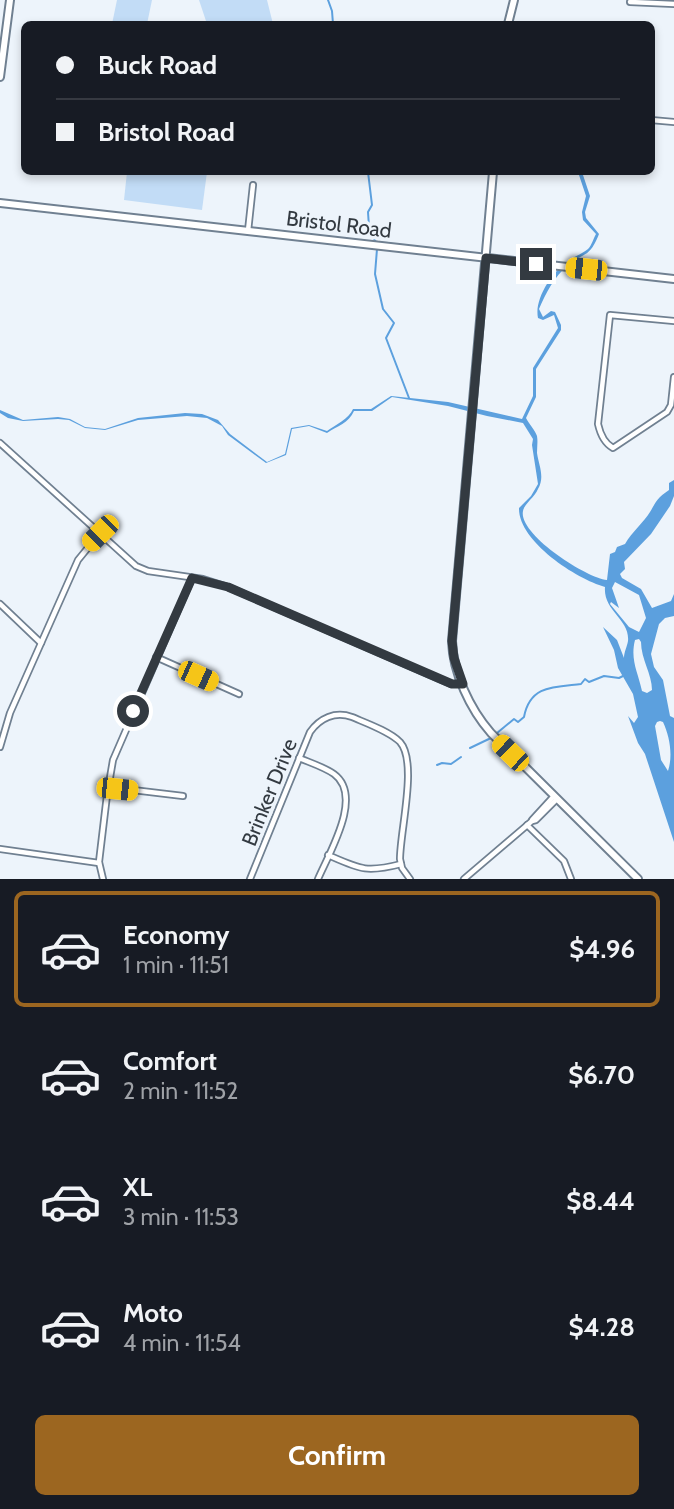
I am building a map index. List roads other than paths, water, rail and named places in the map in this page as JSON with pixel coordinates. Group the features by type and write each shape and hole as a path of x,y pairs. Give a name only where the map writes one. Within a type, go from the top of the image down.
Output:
{"main road":[{"path":"0,77 10,0"},
{"path":"509,21 514,0"},
{"path":"493,175 452,641 454,658 476,714 493,736 638,879"},
{"name":"Bristol Road","path":"0,202 674,279"}],"street":[{"path":"630,2 674,4"},
{"path":"655,120 674,122"},
{"path":"248,231 253,185"},
{"path":"674,321 610,315 598,424 610,447 613,448 667,412 671,405 674,377"},
{"path":"0,443 140,568 228,587 452,684 463,684"},
{"path":"0,747 10,713 78,560 100,533"},
{"path":"103,879 99,863 108,787 119,743 192,578"},
{"path":"0,604 41,643"},
{"path":"156,657 239,694"},
{"name":"Brinker Drive","path":"250,879 313,728 331,716 349,716 398,740 405,749 408,762 401,864"},
{"path":"299,758 334,774 346,790 346,808 318,879"},
{"path":"108,787 183,796"},
{"path":"464,879 532,821 533,816 555,797"},
{"path":"527,825 564,861 571,879"},
{"path":"0,849 99,863"},
{"path":"328,855 365,869 401,864 410,879"}],"water":[{"path":"579,175 583,175 590,196 586,218 599,234 589,251 568,265 559,275 539,309 543,317 551,311 555,312 561,330 536,369 536,397 526,418 537,436 541,480 537,492 525,506 524,520 531,531 555,553 584,572 607,580 610,554 625,544 657,500 669,490 669,483 674,480 674,496 670,506 651,534 624,562 625,569 620,574 641,589 652,608 671,601 674,594 674,616 665,618 659,624 651,654 654,667 663,680 670,716 674,718 674,842 645,754 628,716 634,723 638,717 633,694 618,668 614,650 603,627 617,640 624,658 628,633 608,602 605,587 579,576 551,557 528,533 521,521 519,508 538,484 533,439 523,423 392,397 372,411 354,411 346,421 327,433 309,426 292,429 286,455 266,463 228,435 222,426 207,418 187,416 138,420 105,430 85,428 69,420 23,421 0,413 0,410 23,420 58,417 70,419 85,427 105,429 138,418 202,414 218,420 230,434 267,462 285,454 291,428 309,425 327,431 345,419 353,409 371,409 391,396 448,402 522,419 533,396 533,368 558,328 554,315 543,320 538,318 537,311 542,295 556,272 588,249 596,234 583,220 586,196","holes":["615,582 639,595 646,618 639,632 629,627 610,604 611,602 619,608 612,588","639,639 652,690 647,693 642,691 633,654 635,640","660,721 663,722 669,740 668,771 661,760 655,726"]}],"waterway":[{"path":"328,0 333,21"},
{"path":"368,175 372,205 368,212 369,227 370,234 377,243"},
{"path":"377,249 375,274 383,309 394,323 386,338 409,398"},
{"path":"497,733 514,719 518,722 524,717 527,707 538,693 553,687 581,684 585,679 589,682 604,676 619,678 625,675"},
{"path":"470,748 493,737"},
{"path":"437,765 451,764 461,757"}]}
